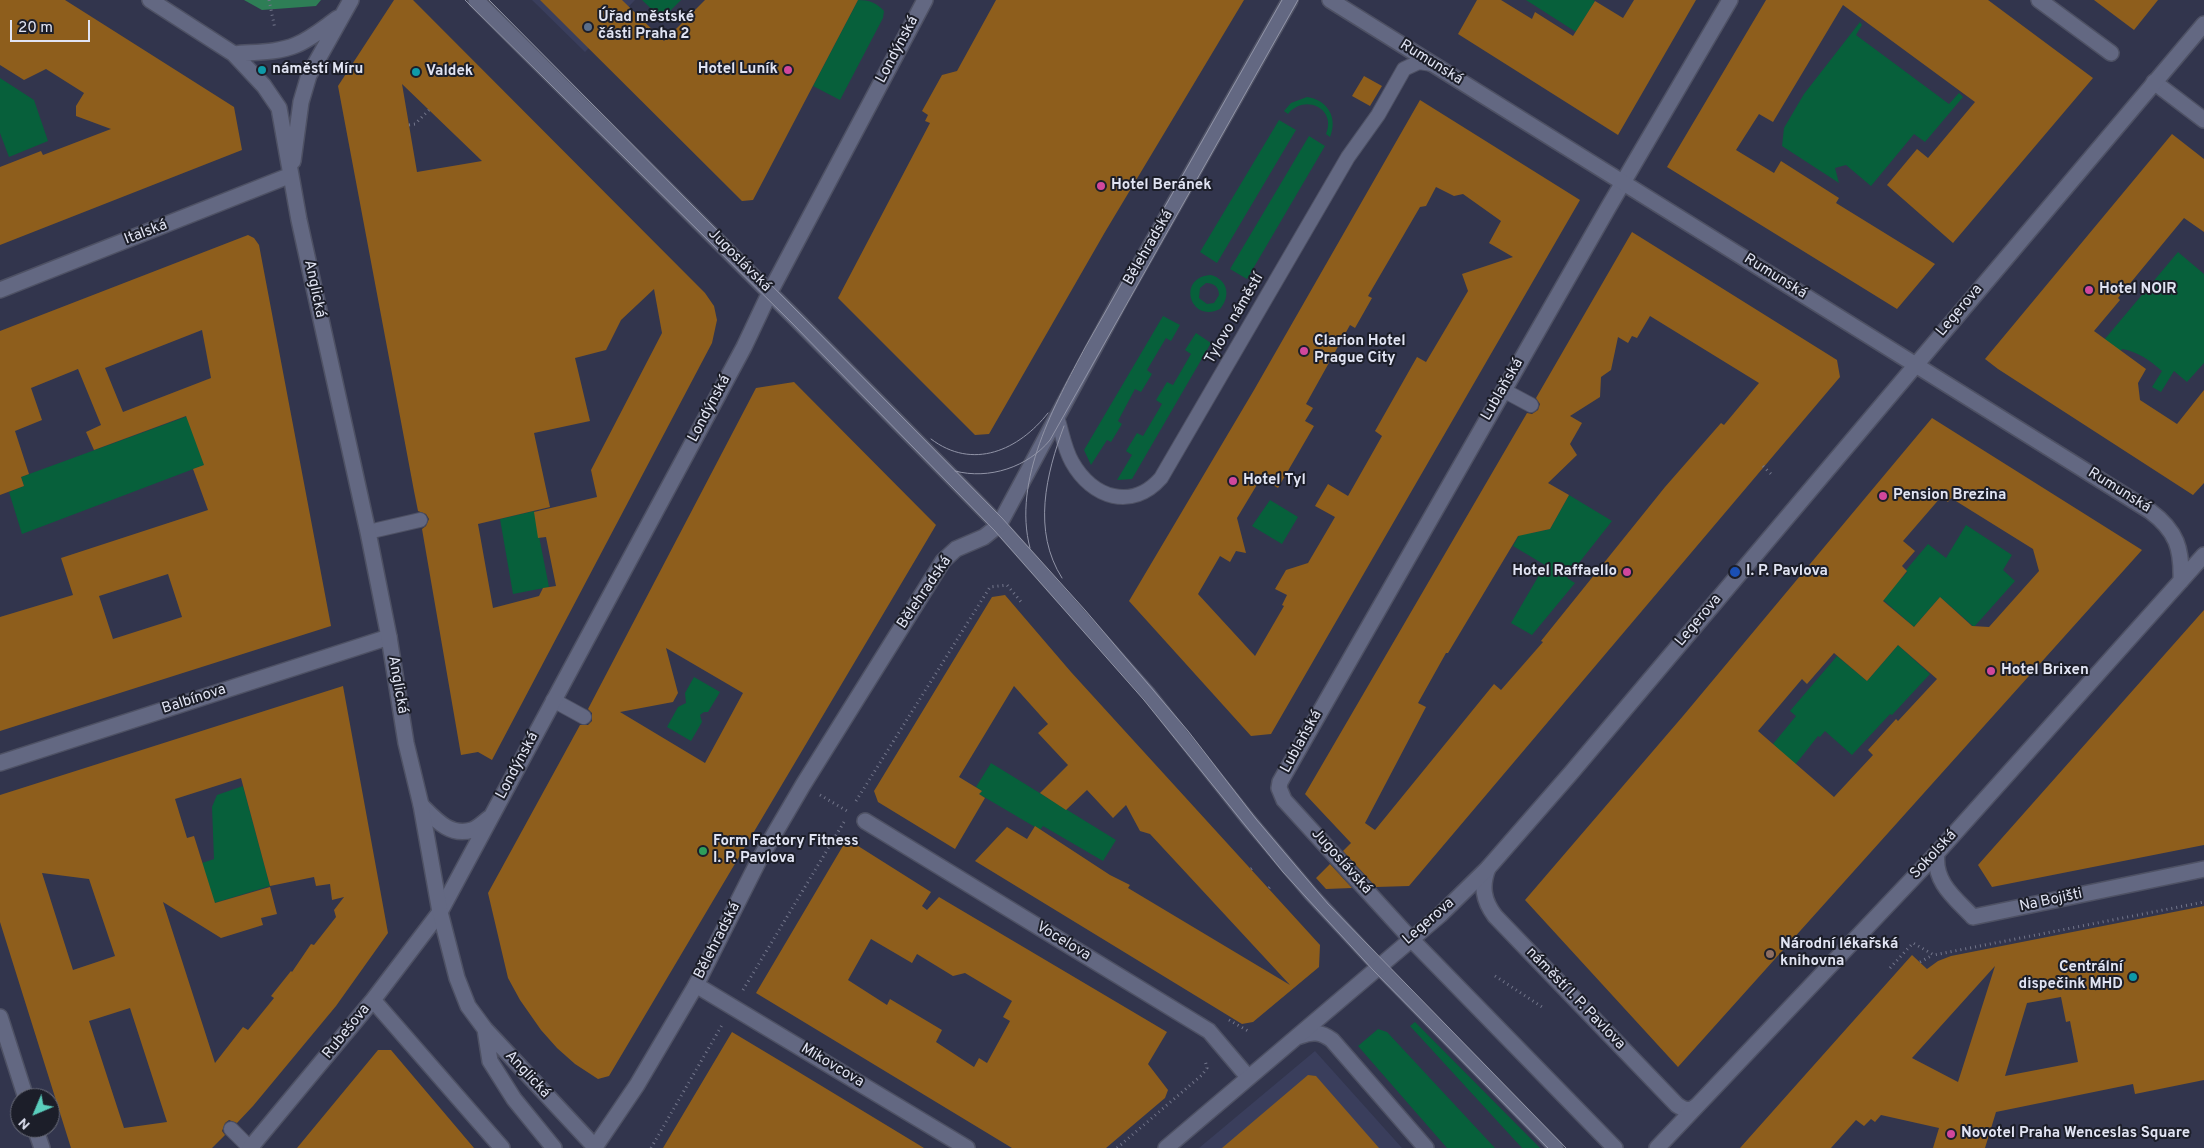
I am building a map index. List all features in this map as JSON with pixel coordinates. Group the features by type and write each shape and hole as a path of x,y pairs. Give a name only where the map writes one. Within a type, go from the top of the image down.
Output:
{"street":[{"path":"150,0 234,54 280,50 295,46 342,16 352,0"},
{"name":"Jugoslávská","path":"476,0 770,292 999,525"},
{"name":"Londýnská","path":"440,912 744,346 770,292 925,0"},
{"name":"Bělehradská","path":"595,1148 636,1085 696,985 759,860 803,785 943,561 956,549 984,537 999,525 1121,298 1290,0"},
{"name":"Rumunská","path":"1330,0 2160,518 2172,532 2178,546 2181,560 2180,582"},
{"name":"Lublaňská","path":"1280,782 1503,390 1730,0"},
{"path":"2039,0 2111,53"},
{"name":"Anglická","path":"291,175 301,102 309,76 342,16"},
{"name":"Legerova","path":"1166,1148 1440,915 1488,868 1578,766 2204,24"},
{"name":"Anglická","path":"234,54 264,86 279,108 301,229 368,532 389,637 406,743 421,805 440,912 457,978 468,1006 485,1029 595,1148"},
{"path":"2154,82 2204,120"},
{"name":"Italská","path":"0,290 291,175"},
{"name":"Sokolská","path":"1657,1148 1937,853 2204,555"},
{"name":"Balbínova","path":"0,763 389,637"},
{"name":"Jugoslávská","path":"1280,782 1280,794 1284,800 1411,939"},
{"name":"Londýnská","path":"421,805 438,822 456,831 473,830 491,816"},
{"name":"Vocelova","path":"865,822 1208,1031 1248,1078"},
{"name":"Na Bojišti","path":"1937,853 1936,864 1942,883 1973,917 2204,869"},
{"name":"náměstí I. P. Pavlova","path":"1488,868 1484,876 1484,895 1488,907 1495,916 1677,1105 1691,1110 1696,1107"},
{"name":"Rubešova","path":"250,1148 373,1000 440,912"},
{"path":"1411,939 1615,1148"},
{"name":"Mikovcova","path":"696,985 967,1148"},
{"path":"373,1000 502,1148"},
{"path":"0,1017 23,1088"},
{"path":"485,1029 490,1061 514,1099 554,1148"},
{"path":"1300,1036 1311,1032 1318,1032 1332,1040 1426,1148"}],"lane":[{"name":"Tylovo náměstí","path":"1057,417 1072,462 1082,476 1096,488 1123,498 1136,496 1153,487 1162,478 1348,157 1378,115 1404,69 1419,62 1432,64"},
{"path":"1503,390 1531,406"},
{"path":"368,532 420,520"},
{"path":"999,525 1148,693 1287,867 1378,966 1556,1148"},
{"path":"553,700 584,716"},
{"path":"231,1129 250,1148"}],"path":[{"path":"269,0 275,30"},
{"path":"409,125 415,124 429,110"},
{"path":"1763,466 1772,475"},
{"path":"650,1148 850,812 990,587 1007,585 1022,604"},
{"path":"803,785 865,822"},
{"path":"1920,962 1934,955 2204,902"},
{"path":"1890,968 1913,943 1934,955"},
{"path":"1495,976 1542,1007"},
{"path":"1117,1148 1202,1075 1207,1068"}],"shaded area":[{"name":"Úřad městské části Praha 2","path":"532,0 635,0 585,52"},
{"path":"1315,1051 1402,1148 1199,1148"}],"green space":[{"path":"244,0 321,0 316,6 262,10"},
{"path":"642,0 681,0 662,19"},
{"path":"858,0 869,1 879,6 884,11 883,18 840,100 813,86"},
{"path":"1526,0 1593,0 1595,1 1576,32"},
{"path":"1860,22 1862,25 1856,35 1949,104 1959,93 1963,97 1925,142 1914,134 1871,186 1846,165 1835,168 1839,183 1782,146 1784,128 1804,94"},
{"path":"0,78 34,100 48,141 9,157 0,133"},
{"path":"1307,97 1321,102 1329,111 1333,123 1330,137 1326,134 1327,117 1318,107 1303,105 1295,108 1288,114 1284,111 1291,103"},
{"path":"1279,120 1296,130 1217,263 1200,252"},
{"path":"1309,136 1325,146 1247,279 1230,269"},
{"path":"2178,252 2204,274 2204,363 2187,382 2174,371 2161,392 2152,387 2162,371 2139,354 2122,349 2119,353 2104,340"},
{"path":"1211,275 1217,277 1224,285 1226,299 1220,309 1210,312 1201,310 1195,305 1191,298 1191,291 1193,283 1200,278","holes":["1209,283 1217,288 1219,295 1214,303 1207,304 1199,298 1200,288"]},
{"path":"1163,316 1180,325 1171,341 1166,338 1147,370 1152,374 1141,392 1135,389 1118,421 1122,424 1111,442 1107,440 1091,465 1084,450"},
{"path":"1196,333 1211,343 1132,479 1117,480 1132,455 1126,451 1137,433 1143,436 1162,404 1156,400 1167,382 1173,385 1191,354 1185,350"},
{"path":"207,409 198,447 204,465 22,534 9,492 24,486 21,477"},
{"path":"1569,495 1612,521 1567,578 1575,583 1532,635 1511,623 1545,565 1513,546 1527,520 1525,529 1532,533 1550,529"},
{"path":"1270,500 1298,517 1282,544 1252,526"},
{"path":"534,511 549,587 513,594 500,519"},
{"path":"1966,525 2012,555 2003,570 2015,581 1974,627 1940,597 1914,627 1882,599 1902,578 1907,572 1906,570 1928,544 1946,558"},
{"path":"1898,645 1930,674 1852,755 1825,731 1820,737 1818,736 1795,765 1773,744 1796,716 1790,711 1837,656 1867,681"},
{"path":"694,677 720,692 708,712 700,715 702,722 691,741 667,727 678,707 686,703 685,693"},
{"path":"991,763 1116,840 1103,861 1043,826 1040,830 979,794 982,791 976,787"},
{"path":"243,786 270,886 208,905 202,863 214,859 212,807 217,795"},
{"path":"1415,1022 1540,1148 1522,1148 1410,1026"},
{"path":"1378,1029 1387,1032 1495,1148 1447,1148 1358,1046"}],"building":[{"path":"0,0 65,0 234,107 242,150 0,245 0,167 41,151 43,155 111,129 76,116 76,106 84,93 46,69 24,80 0,65"},
{"path":"394,0 413,0 705,293 714,306 717,320 712,343 492,760 478,752 461,755 422,529 426,526 429,519 426,514 418,511 338,86","holes":["402,84 482,161 417,172","654,289 662,333 591,470 597,497 534,512 538,538 546,537 556,586 543,588 539,596 493,608 478,524 550,507 534,433 590,421 575,358 606,350 621,320"]},
{"path":"540,0 622,0 664,41 705,0 858,0 753,200 742,201"},
{"path":"996,0 1244,0 1105,232 989,434 975,435 838,298 930,123 925,121 928,115 922,111 942,75 957,71"},
{"path":"1477,0 1501,0 1532,19 1535,12 1573,36 1595,1 1623,18 1634,0 1696,0 1618,135 1458,34"},
{"path":"1766,0 1988,0 2093,78 1953,243 1887,185 1917,149 1928,158 1975,102 1843,5 1773,122 1759,114 1736,150 1774,173 1781,161 1839,198 1836,203 1935,264 1897,309 1667,167"},
{"path":"2094,0 2158,0 2134,30"},
{"path":"1364,76 1382,86 1370,106 1352,96"},
{"path":"1420,100 1580,200 1271,734 1251,736 1129,601 1254,390","holes":["1436,187 1454,196 1463,194 1501,221 1489,243 1513,257 1462,274 1468,291 1426,362 1417,357 1375,431 1382,436 1348,496 1328,484 1315,506 1335,517 1308,563 1286,570 1275,589 1287,595 1282,605 1284,606 1255,656 1198,594 1220,556 1230,562 1236,551 1246,553 1237,518 1261,478 1278,488 1314,426 1305,421 1313,408 1306,404 1350,325 1355,328 1372,298 1368,296 1420,207 1426,206"]},
{"path":"2172,134 2204,159 2204,232 2184,218 2118,298 2120,300 2094,331 2146,369 2138,383 2140,400 2177,424 2204,390 2204,483 2193,495 1985,359"},
{"path":"1632,232 1837,360 1840,377 1409,886 1376,887 1343,851 1351,843 1305,794 1527,413 1532,414 1538,410 1540,404 1536,398","holes":["1650,316 1759,383 1724,425 1721,423 1665,487 1541,641 1543,642 1501,690 1494,684 1375,830 1365,823 1426,707 1418,703 1446,653 1448,653 1518,536 1550,529 1569,495 1548,483 1577,455 1570,444 1582,423 1570,416 1600,397 1601,377 1611,370 1618,337 1628,343 1632,336 1637,338"]},
{"path":"248,235 254,238 259,245 331,626 0,731 0,617 73,595 61,558 208,510 193,469 204,465 186,416 94,450 86,432 101,425 78,369 31,388 42,420 15,431 29,474 21,477 24,486 0,495 0,331","holes":["202,330 211,378 123,412 105,368","168,574 182,617 113,639 99,596"]},
{"path":"794,382 936,525 609,1076 598,1079 575,1064 557,1048 541,1030 520,1000 508,978 488,893 580,725 588,725 592,721 592,713 588,709 756,388","holes":["666,648 743,693 705,763 620,712 673,702 678,693"]},
{"path":"1932,418 2142,550 1678,1067 1525,900 1683,716","holes":["1941,497 1948,502 1951,498 2033,549 2039,571 1989,627 1972,626 1940,597 1914,627 1883,601 1907,571 1902,566 1915,551 1903,541","1898,645 1937,679 1898,721 1896,719 1868,750 1873,755 1834,797 1758,731 1802,679 1807,684 1834,653 1867,681"]},
{"path":"1005,595 1071,672 1320,945 1319,967 1253,1022 1242,1024 975,861 1007,827 1027,839 1035,826 1110,875 1130,885 1128,888 1290,985 1150,834 1140,831 1126,805 1113,818 1087,790 1066,810 1040,793 1068,765 1038,733 1048,724 1014,686 959,777 982,791 979,794 985,798 955,849 878,802 874,791 992,597"},
{"path":"2204,610 2204,845 1992,887 1978,865"},
{"path":"343,686 388,933 336,1006 237,1123 229,1120 225,1123 222,1131 225,1135 212,1148 71,1148 60,1113 60,1088 52,1088 0,922 0,795","holes":["241,778 270,886 314,877 316,886 330,884 332,900 344,897 334,910 336,917 314,945 311,944 292,972 271,996 274,998 248,1030 243,1027 215,1063 163,902 221,938 263,925 261,918 277,914 270,887 215,903 194,836 187,838 175,799","42,873 89,879 115,956 73,970","130,1008 167,1122 124,1128 89,1021"]},
{"path":"847,839 931,892 922,906 927,910 939,897 1167,1032 1148,1064 1168,1090 1165,1098 1106,1148 1012,1148 756,993","holes":["871,939 912,963 917,954 953,976 965,973 1012,1001 1003,1017 1010,1021 987,1063 979,1058 974,1067 936,1042 942,1030 890,999 887,1005 848,980"]},
{"path":"1330,864 1352,888 1326,889 1316,878"},
{"path":"2204,906 2204,1080 2135,1094 2133,1084 1996,1112 1985,1148 1933,1148 1939,1128 1881,1115 1875,1122 1871,1119 1864,1126 1856,1120 1831,1148 1740,1148 1912,955 1927,969 1938,961 1951,956","holes":["1995,966 1958,1082 1912,1058","2061,997 2066,1022 2070,1021 2078,1062 2005,1076 2027,1003"]},
{"path":"732,1032 797,1071 924,1148 663,1148"},
{"path":"378,1050 391,1050 474,1148 297,1148"},
{"path":"1308,1075 1316,1076 1379,1148 1222,1148"}],"tram line":[{"path":"465,0 791,322 994,530 1144,700 1283,872 1373,970 1548,1148"},
{"path":"489,0 1002,518 1085,610 1188,731 1256,819 1328,904 1566,1148"},
{"path":"1030,548 1026,522 1027,496 1032,469 1050,417 1086,346 1282,0"},
{"path":"955,471 981,474 1007,469 1031,458 1050,440 1298,0"},
{"path":"931,439 947,449 963,454 979,455 994,452 1009,446 1023,437 1048,413"},
{"path":"1062,578 1053,560 1047,541 1045,502 1052,463 1064,426"}],"place":[{"name":"Úřad městské části Praha 2","path":"588,27"},
{"name":"náměstí Míru","path":"262,70"},
{"name":"Hotel Luník","path":"788,70"},
{"name":"Valdek","path":"416,72"},
{"name":"Hotel Beránek","path":"1101,186"},
{"name":"Hotel NOIR","path":"2089,290"},
{"name":"Clarion Hotel Prague City","path":"1304,351"},
{"name":"Hotel Tyl","path":"1233,481"},
{"name":"Pension Brezina","path":"1883,496"},
{"name":"Hotel Raffaello","path":"1627,572"},
{"name":"I. P. Pavlova","path":"1735,572"},
{"name":"Hotel Brixen","path":"1991,671"},
{"name":"Form Factory Fitness I. P. Pavlova","path":"703,851"},
{"name":"Národní lékařská knihovna","path":"1770,954"},
{"name":"Centrální dispečink MHD","path":"2133,977"},
{"name":"Novotel Praha Wenceslas Square","path":"1951,1134"}]}
